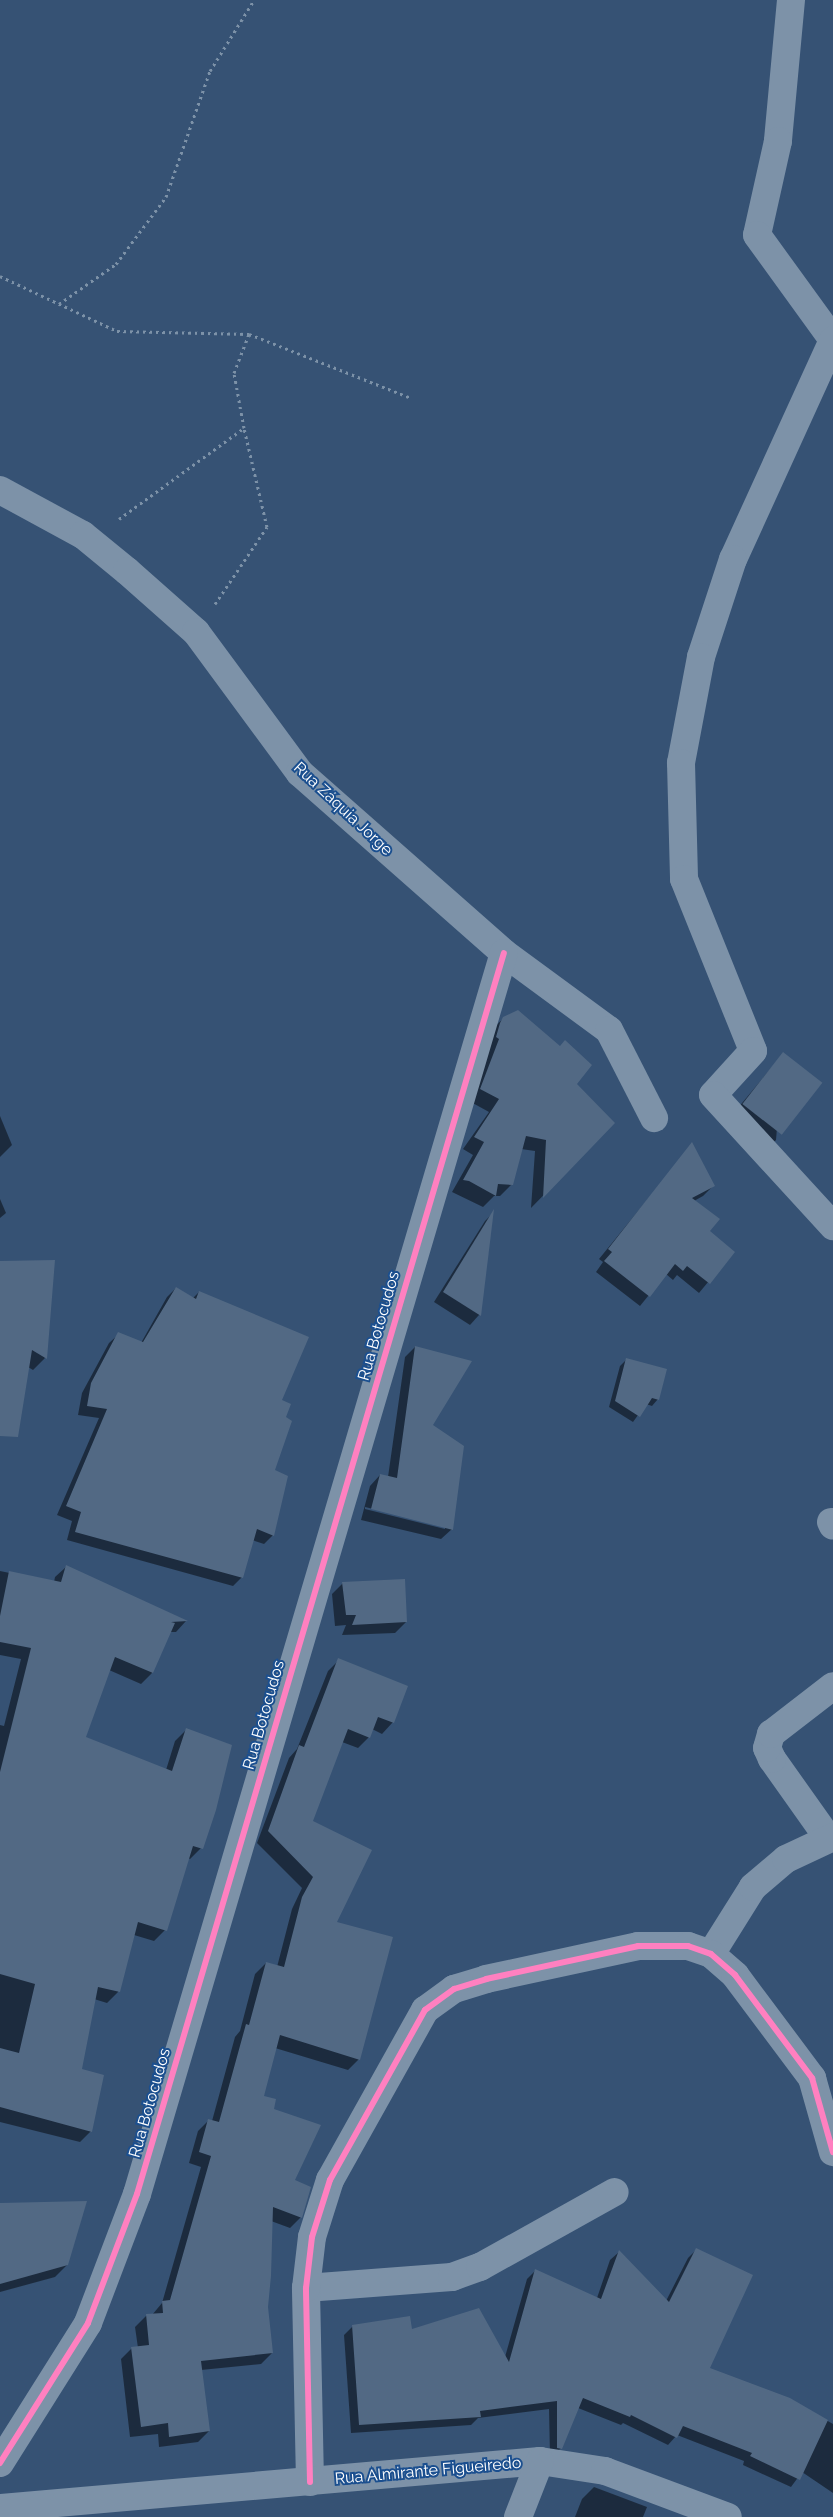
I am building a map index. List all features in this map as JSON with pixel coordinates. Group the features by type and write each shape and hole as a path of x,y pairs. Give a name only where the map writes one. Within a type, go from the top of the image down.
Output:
{"street":[{"path":"792,0 778,141 757,235 833,340 732,559 701,657 681,763 684,879 753,1051 713,1095 833,1226"},
{"name":"Rua Záquia Jorge","path":"0,490 83,535 127,570 196,632 300,773 504,953 609,1030 654,1118"},
{"name":"Rua Botocudos","path":"0,2463 88,2323 137,2194 504,953"},
{"path":"711,1954 754,1887 786,1859 831,1838 772,1759 767,1748 771,1734 833,1686"},
{"path":"310,2482 306,2288 312,2237 330,2180 425,2010 454,1989 486,1979 638,1946 688,1946 711,1954 735,1975 822,2077 833,2152"},
{"path":"306,2288 452,2277 480,2268 615,2192"},
{"path":"518,2517 540,2461"},
{"name":"Rua Almirante Figueiredo","path":"0,2508 540,2461 605,2471 728,2517"}],"path":[{"path":"59,304 116,264 166,197 210,70 254,0"},
{"path":"0,276 117,331 249,334 408,396"},
{"path":"196,632 268,527 244,428 234,373 249,334"},
{"path":"83,535 123,517 244,428"}],"building":[{"path":"518,1010 560,1046 565,1040 592,1065 577,1084 615,1123 543,1198 546,1140 526,1136 513,1185 498,1184 496,1196 469,1181 463,1180 484,1142 474,1137 499,1099 480,1089 499,1039 496,1037 500,1023 503,1017"},
{"path":"783,1052 822,1083 782,1135 742,1104"},
{"path":"692,1142 715,1186 692,1198 720,1219 710,1231 735,1252 710,1284 687,1266 683,1271 675,1264 650,1297 604,1261 612,1252 608,1249"},
{"path":"494,1209 481,1316 443,1292"},
{"path":"55,1260 47,1359 32,1350 18,1437 0,1436 0,1261"},
{"path":"176,1287 196,1299 199,1291 309,1337 282,1400 291,1404 286,1417 292,1421 275,1470 288,1476 274,1536 257,1529 243,1578 75,1532 81,1512 66,1506 107,1409 87,1406 91,1383 118,1332 143,1342"},
{"path":"415,1346 472,1361 433,1425 464,1446 453,1530 371,1509 380,1474 397,1478"},
{"path":"626,1358 667,1369 659,1400 652,1398 640,1417 615,1401"},
{"path":"66,1565 188,1621 171,1622 175,1623 153,1673 115,1657 86,1737 172,1771 186,1728 232,1745 216,1810 203,1849 193,1846 167,1931 138,1922 120,1992 98,1987 82,2069 104,2075 92,2132 0,2107 0,2048 19,2053 35,1984 0,1974 0,1772 31,1648 0,1642 0,1616 9,1571 61,1582"},
{"path":"405,1579 407,1622 352,1625 356,1615 346,1615 342,1582"},
{"path":"338,1658 408,1686 394,1723 378,1717 370,1738 348,1729 313,1821 372,1850 337,1922 393,1937 360,2060 280,2035 264,2096 276,2099 274,2109 321,2125 295,2180 311,2187 302,2218 273,2207 268,2307 273,2353 201,2361 210,2431 169,2437 168,2423 141,2427 131,2347 149,2345 146,2314 163,2313 162,2301 170,2300 211,2156 199,2152 208,2119 219,2122 246,2024 249,2025 266,1962 284,1967 302,1897 313,1877 268,1831 299,1745 304,1747"},
{"path":"87,2201 68,2265 0,2284 0,2203"},
{"path":"696,2248 753,2275 710,2368 790,2398 828,2420 800,2480 750,2456 752,2453 683,2426 677,2438 631,2415 630,2417 583,2398 562,2449 557,2448 557,2401 480,2411 481,2417 359,2425 352,2325 410,2316 412,2329 479,2308 509,2362 535,2269 601,2299 619,2250 669,2302"}],"cycle path":[{"path":"0,2463 88,2323 137,2194 504,953"},
{"path":"310,2482 306,2288 312,2237 330,2180 425,2010 454,1989 486,1979 638,1946 688,1946 711,1954 735,1975 812,2078 833,2152"}]}
